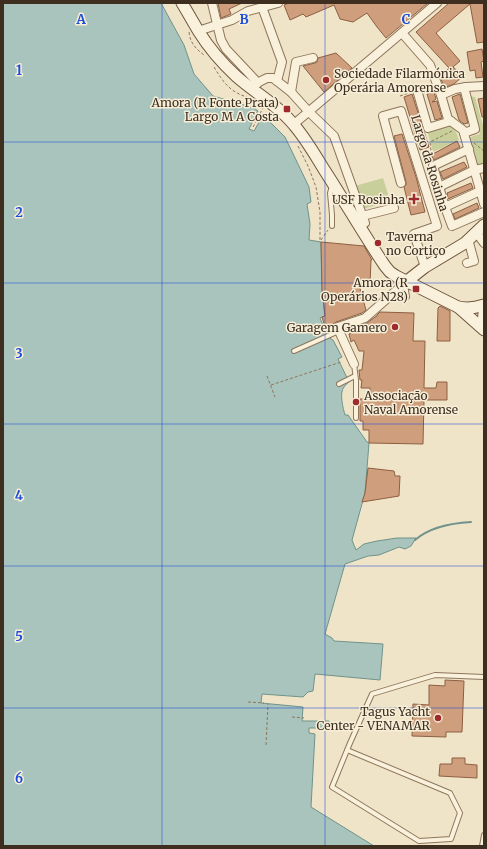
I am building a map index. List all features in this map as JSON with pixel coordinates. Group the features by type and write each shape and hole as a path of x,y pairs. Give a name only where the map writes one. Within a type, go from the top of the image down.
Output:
{"street":[{"path":"182,3 194,31 220,60 252,90 276,107 294,124 360,221 384,266 390,272 406,282 458,307 484,329"},
{"path":"212,3 221,40 252,90"},
{"path":"194,31 232,20 248,11 278,3"},
{"path":"294,124 437,3"},
{"path":"262,7 282,62 278,81"},
{"path":"402,32 430,65 448,119 461,130 484,204"},
{"path":"291,92 296,62 313,58"},
{"path":"252,90 267,78 273,78 291,92 334,136 360,221"},
{"path":"441,95 455,88 484,86"},
{"path":"461,130 475,129 465,91 466,87"},
{"path":"417,90 428,128 451,121"},
{"name":"Largo da Rosinha","path":"400,183 383,116 401,111 436,226 414,234 425,267"},
{"path":"468,149 433,166 452,226 484,212"},
{"path":"439,187 474,170 484,168"},
{"path":"445,207 480,191"},
{"path":"360,221 394,208"},
{"path":"476,232 484,243"},
{"path":"466,263 474,260 476,232"},
{"path":"354,364 338,331 338,327 365,318 425,267 465,243 476,232"},
{"path":"458,307 471,308 484,305"},
{"path":"484,313 484,329"}],"lane":[{"path":"332,226 330,193 333,183"},
{"path":"406,282 406,297"},
{"path":"294,351 338,331"},
{"path":"354,364 356,418"},
{"path":"339,384 355,376"},
{"path":"347,750 450,793 460,813 451,839 419,841 332,787 347,750 372,694 435,675 484,676"},
{"path":"482,846 484,834"}],"path":[{"path":"194,31 190,41 208,58"},
{"path":"213,66 234,92 252,90"},
{"path":"400,96 417,90"},
{"path":"253,127 264,105"},
{"path":"415,157 431,151 430,142 461,130"},
{"path":"297,143 316,187 320,212 320,241 332,226"},
{"path":"270,385 341,362"},
{"path":"267,376 275,397"},
{"path":"248,702 264,703"},
{"path":"266,745 268,704"},
{"path":"292,717 304,718"}],"green space":[{"path":"468,96 475,97 484,129 484,165 476,167 468,139 480,134"},
{"path":"451,125 459,140 433,152 427,130"},
{"path":"383,178 388,194 388,202 363,209 355,186"}],"water":[{"path":"3,3 161,3 184,45 194,74 213,96 254,108 258,111 249,129 254,131 263,115 285,137 309,187 311,202 307,204 310,224 309,240 321,242 322,290 325,316 320,318 328,337 333,340 342,357 338,359 349,382 344,386 342,393 345,415 348,415 369,443 365,493 352,540 356,550 364,544 377,541 397,538 416,538 411,546 405,549 399,547 379,555 368,556 345,564 325,634 334,641 383,644 380,680 315,674 313,691 308,692 303,697 262,694 261,703 303,707 302,721 329,721 329,728 309,728 309,733 315,734 311,807 374,846 3,846"}],"building":[{"path":"218,3 242,3 229,9 231,14 221,18"},
{"path":"289,3 428,3 386,38 367,13 353,22 340,19 334,5 306,17 303,14 290,20 284,5"},
{"path":"449,3 484,3 484,42 477,43 470,4 436,33 460,61 453,67 463,76 454,84 446,87 440,77 449,68 416,32"},
{"path":"482,49 484,61 481,62 483,77 476,78 475,70 470,71 467,52"},
{"name":"Sociedade Filarmónica Operária Amorense","path":"336,53 352,68 324,92 303,66 317,62 318,58"},
{"path":"434,92 436,99 432,102 437,101 442,118 435,120 427,94"},
{"path":"412,94 429,147 420,150 404,97"},
{"path":"460,94 468,123 464,124 459,120 452,97"},
{"path":"484,98 484,117 482,117 478,99"},
{"path":"402,134 416,177 425,212 411,215 404,187 406,182 394,136"},
{"path":"457,141 460,147 434,160 431,155"},
{"path":"464,162 467,167 443,179 440,172"},
{"path":"471,183 473,188 448,199 447,193"},
{"path":"477,203 479,208 455,219 453,214"},
{"path":"321,242 364,246 372,260 370,285 359,285 366,310 362,313 325,327 322,317 325,316 322,290"},
{"path":"440,306 450,311 450,341 437,341 438,308"},
{"path":"380,312 414,313 413,341 425,341 424,388 436,388 437,382 447,382 447,400 424,400 423,444 369,443 369,430 363,430 363,421 360,421 360,399 370,399 370,388 361,388 362,380 360,380 359,370 362,370 364,351 359,351 354,340 351,342 349,334 351,333 349,329 367,323"},
{"path":"368,468 394,471 395,476 400,476 399,496 362,502 365,493"},
{"name":"Tagus Yacht Center - VENAMAR","path":"445,680 464,681 462,732 446,732 446,737 412,736 413,704 429,705 429,685 445,686"},
{"path":"452,758 465,758 465,764 477,765 477,778 439,776 440,764 452,764"}],"waterway":[{"path":"415,540 427,532 442,526 471,522"}],"place":[{"name":"Sociedade Filarmónica Operária Amorense","path":"326,80"},
{"name":"Amora (R Fonte Prata) Largo M A Costa","path":"287,109"},
{"name":"USF Rosinha","path":"414,199"},
{"name":"Taverna no Cortiço","path":"378,243"},
{"name":"Amora (R Operários N28)","path":"416,289"},
{"name":"Garagem Gamero","path":"395,327"},
{"name":"Associação Naval Amorense","path":"356,402"},
{"name":"Tagus Yacht Center - VENAMAR","path":"438,718"}]}
